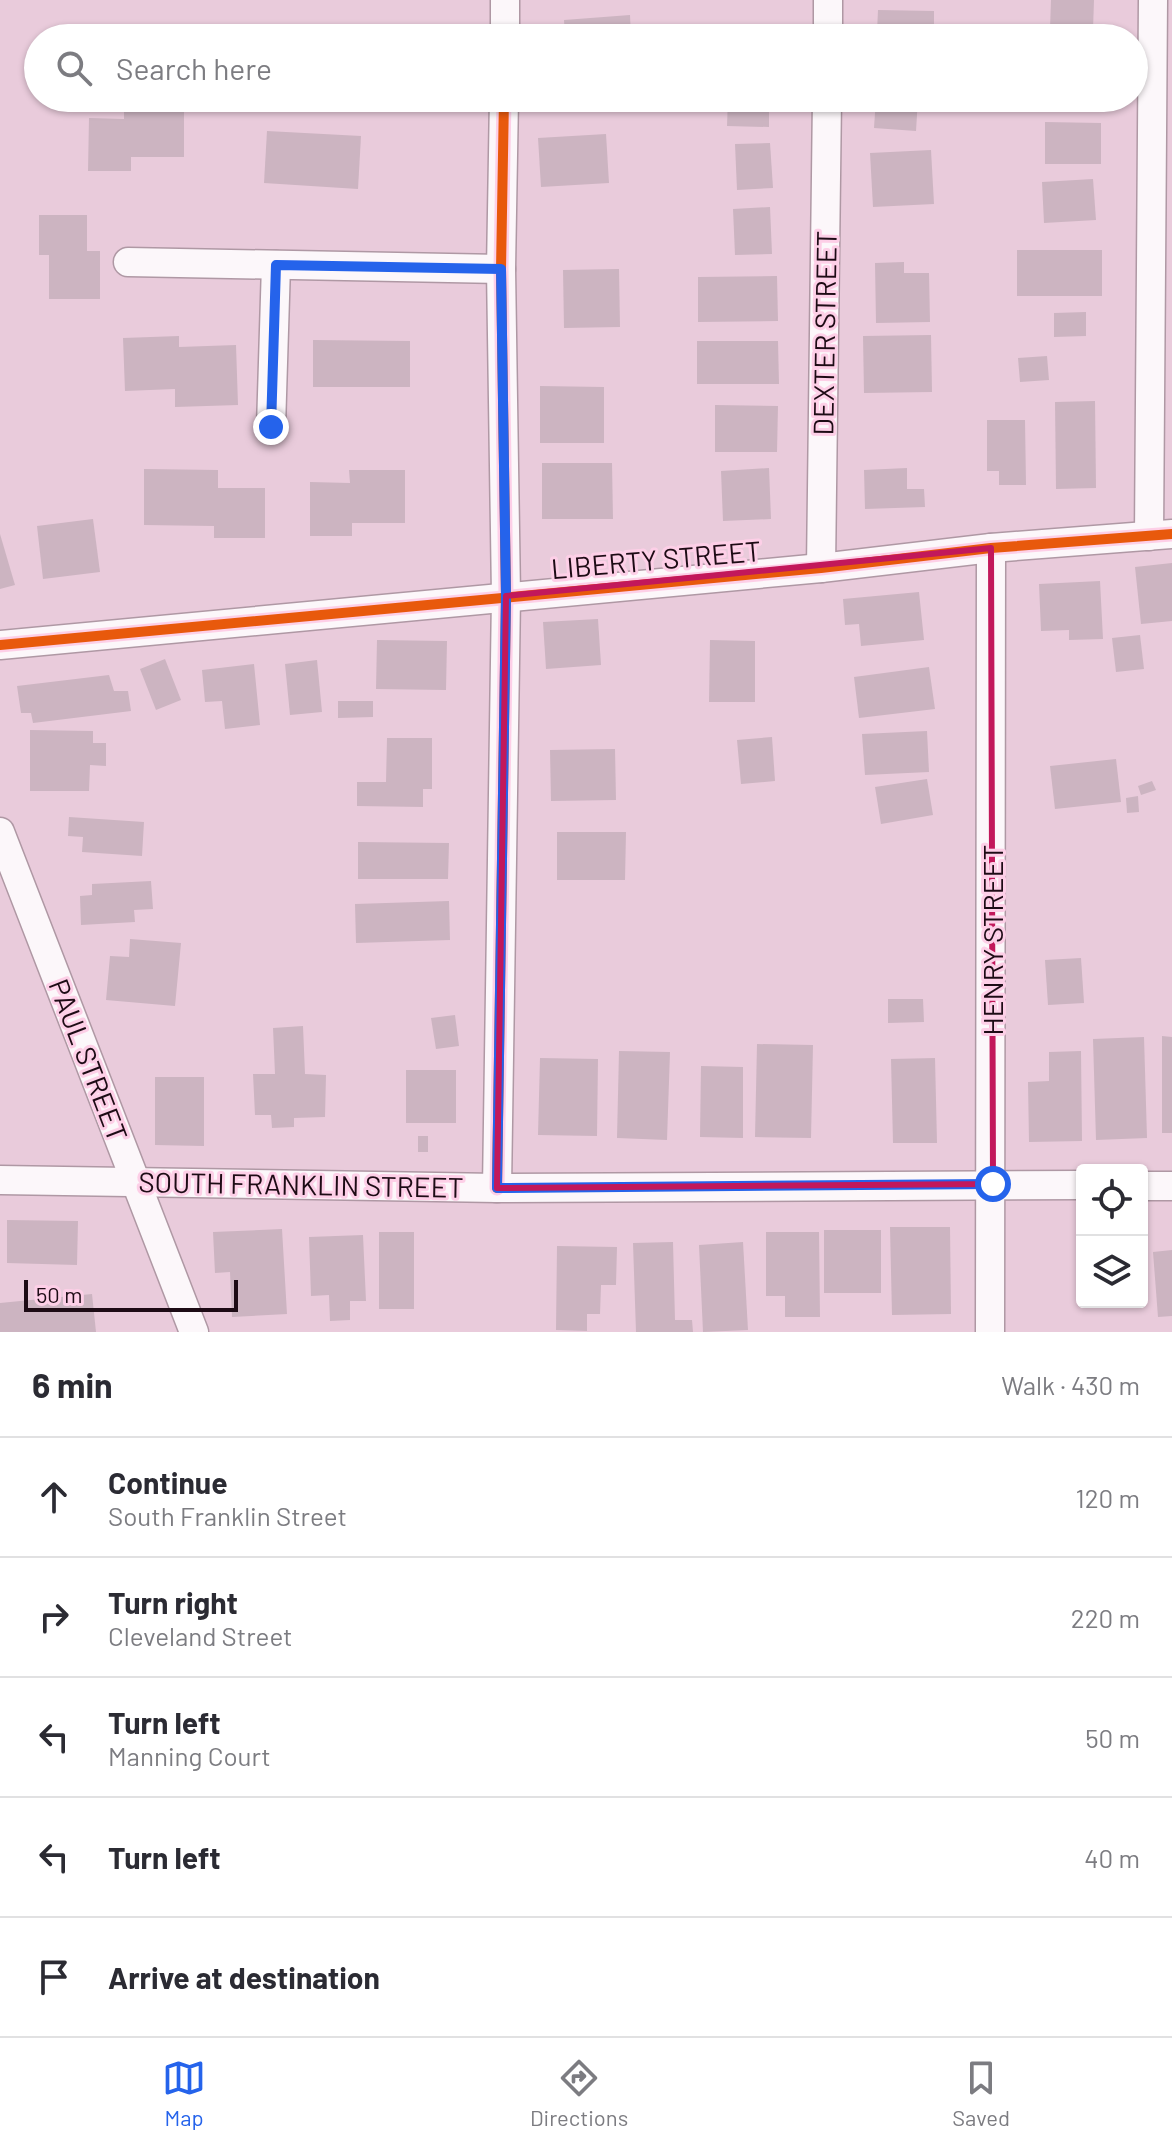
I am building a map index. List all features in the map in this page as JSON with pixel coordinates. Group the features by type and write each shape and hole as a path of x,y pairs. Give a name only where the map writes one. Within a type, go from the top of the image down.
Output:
{"street":[{"path":"505,0 505,24"},
{"path":"828,0 828,24"},
{"path":"1153,0 1161,535"},
{"path":"497,1188 506,596 501,269 504,112"},
{"name":"DEXTER STREET","path":"821,568 827,112"},
{"path":"128,262 501,269"},
{"path":"271,427 276,265"},
{"name":"LIBERTY STREET","path":"0,645 821,568 991,548 1161,535"},
{"name":"HENRY STREET","path":"990,1332 993,1184 991,548"},
{"name":"PAUL STREET","path":"0,832 194,1332"},
{"name":"SOUTH FRANKLIN STREET","path":"0,1180 497,1188 1076,1185"},
{"path":"1148,1186 1172,1186"}],"highlighted area":[{"path":"991,548 993,1184 497,1188 506,596"}],"building":[{"path":"1051,0 1094,0 1093,24 1050,24"},
{"path":"878,10 934,11 934,24 877,24"},
{"path":"630,15 630,24 564,24 564,20"},
{"path":"124,112 184,112 184,157 131,157 131,171 88,171 89,118 124,119"},
{"path":"728,112 769,112 769,127 727,126"},
{"path":"875,112 917,112 916,131 874,128"},
{"path":"1045,122 1101,123 1101,164 1045,164"},
{"path":"267,131 361,136 358,189 264,183"},
{"path":"606,134 609,183 541,187 538,138"},
{"path":"770,143 773,188 737,190 735,144"},
{"path":"931,150 934,204 873,207 870,153"},
{"path":"1093,179 1096,220 1044,223 1042,182"},
{"path":"770,207 772,254 735,255 733,209"},
{"path":"39,215 87,215 87,251 100,251 100,299 49,299 49,255 39,255"},
{"path":"1017,250 1102,250 1102,296 1017,296"},
{"path":"904,262 904,273 929,273 930,322 876,323 875,263"},
{"path":"619,269 620,327 564,328 563,270"},
{"path":"777,276 778,321 698,322 698,277"},
{"path":"1086,312 1086,336 1054,337 1054,313"},
{"path":"931,335 932,392 864,393 863,336"},
{"path":"179,336 179,347 236,345 238,405 175,407 175,389 125,391 123,338"},
{"path":"313,340 410,341 410,387 313,387"},
{"path":"697,341 778,341 779,384 697,384"},
{"path":"1047,356 1049,380 1020,382 1018,358"},
{"path":"540,386 604,387 604,443 540,443"},
{"path":"1095,401 1096,488 1056,489 1055,402"},
{"path":"715,405 778,406 777,452 715,452"},
{"path":"987,420 1025,420 1026,485 999,485 999,471 987,471"},
{"path":"542,463 612,463 613,519 542,519"},
{"path":"769,468 771,519 723,521 721,471"},
{"path":"907,468 907,489 924,489 925,507 865,509 864,470"},
{"path":"144,469 218,470 218,488 265,488 265,538 214,538 214,526 144,525"},
{"path":"349,470 405,470 405,523 352,523 352,536 310,536 310,482 350,483"},
{"path":"93,519 100,572 43,579 37,526"},
{"path":"0,534 15,585 0,589"},
{"path":"1172,563 1172,621 1141,624 1135,567"},
{"path":"1100,581 1103,639 1069,640 1069,630 1041,631 1039,584"},
{"path":"919,592 924,640 861,646 859,624 845,625 843,599"},
{"path":"598,619 601,665 546,669 543,622"},
{"path":"1140,635 1144,669 1116,672 1112,638"},
{"path":"377,640 447,641 446,690 376,689"},
{"path":"710,640 755,641 755,702 709,702"},
{"path":"165,659 181,700 156,710 140,669"},
{"path":"317,660 322,712 290,715 285,664"},
{"path":"254,664 260,725 225,729 222,701 205,702 202,670"},
{"path":"929,667 935,709 859,718 854,677"},
{"path":"109,675 114,691 128,691 131,711 33,723 31,713 21,713 17,686"},
{"path":"338,701 373,701 373,717 338,718"},
{"path":"30,730 93,731 93,743 106,743 106,766 90,765 89,791 30,791"},
{"path":"927,731 929,772 865,775 862,734"},
{"path":"772,737 775,781 741,784 737,740"},
{"path":"387,738 432,738 432,789 423,789 423,807 357,806 357,782 386,782"},
{"path":"615,749 616,800 551,801 550,750"},
{"path":"1116,759 1121,802 1055,809 1050,766"},
{"path":"927,779 933,815 881,824 875,787"},
{"path":"1152,781 1156,790 1141,795 1138,786"},
{"path":"1138,796 1139,812 1127,813 1126,798"},
{"path":"69,817 144,822 142,856 82,852 83,837 68,836"},
{"path":"557,832 626,832 625,880 557,880"},
{"path":"358,842 449,843 448,879 358,879"},
{"path":"151,881 153,909 134,910 135,922 81,925 80,896 92,895 92,884"},
{"path":"449,901 450,940 356,943 355,904"},
{"path":"130,939 181,943 175,1006 106,1000 110,956 129,957"},
{"path":"1081,958 1084,1003 1048,1005 1045,960"},
{"path":"888,999 923,999 924,1022 888,1023"},
{"path":"455,1015 459,1046 436,1049 431,1018"},
{"path":"303,1026 305,1074 326,1075 325,1117 294,1118 294,1127 272,1128 271,1115 255,1115 253,1074 275,1074 273,1028"},
{"path":"1162,1036 1172,1037 1172,1133 1162,1133"},
{"path":"1144,1037 1147,1138 1096,1140 1093,1039"},
{"path":"757,1044 813,1045 811,1138 755,1137"},
{"path":"619,1051 670,1052 667,1140 617,1138"},
{"path":"1081,1051 1082,1141 1029,1142 1028,1082 1049,1081 1049,1052"},
{"path":"540,1058 598,1059 597,1136 538,1135"},
{"path":"935,1058 937,1143 893,1143 891,1059"},
{"path":"701,1066 743,1067 743,1138 700,1137"},
{"path":"406,1070 456,1070 456,1123 406,1123"},
{"path":"155,1077 204,1077 204,1146 155,1145"},
{"path":"418,1136 428,1136 428,1152 418,1152"},
{"path":"7,1220 78,1221 77,1265 7,1263"},
{"path":"890,1227 950,1227 951,1314 892,1315"},
{"path":"282,1229 287,1314 232,1317 230,1272 215,1273 213,1232"},
{"path":"824,1230 881,1230 881,1293 824,1293"},
{"path":"379,1232 414,1232 414,1309 379,1309"},
{"path":"766,1232 819,1232 820,1317 785,1317 785,1296 766,1296"},
{"path":"363,1235 366,1301 350,1301 350,1320 330,1321 329,1295 311,1296 309,1237"},
{"path":"673,1242 675,1320 692,1320 693,1332 636,1332 633,1243"},
{"path":"743,1242 748,1330 703,1332 699,1245"},
{"path":"557,1246 617,1247 616,1285 601,1285 600,1314 587,1314 587,1331 556,1330"},
{"path":"1172,1250 1172,1316 1158,1317 1153,1252"},
{"path":"92,1294 96,1332 0,1332 0,1303"}],"cycle path":[{"path":"497,1188 506,596 501,269 504,112"},
{"path":"0,645 821,568 991,548 1172,534"}],"route":[{"path":"271,427 276,265 501,269 506,596 497,1188 993,1184"}]}
